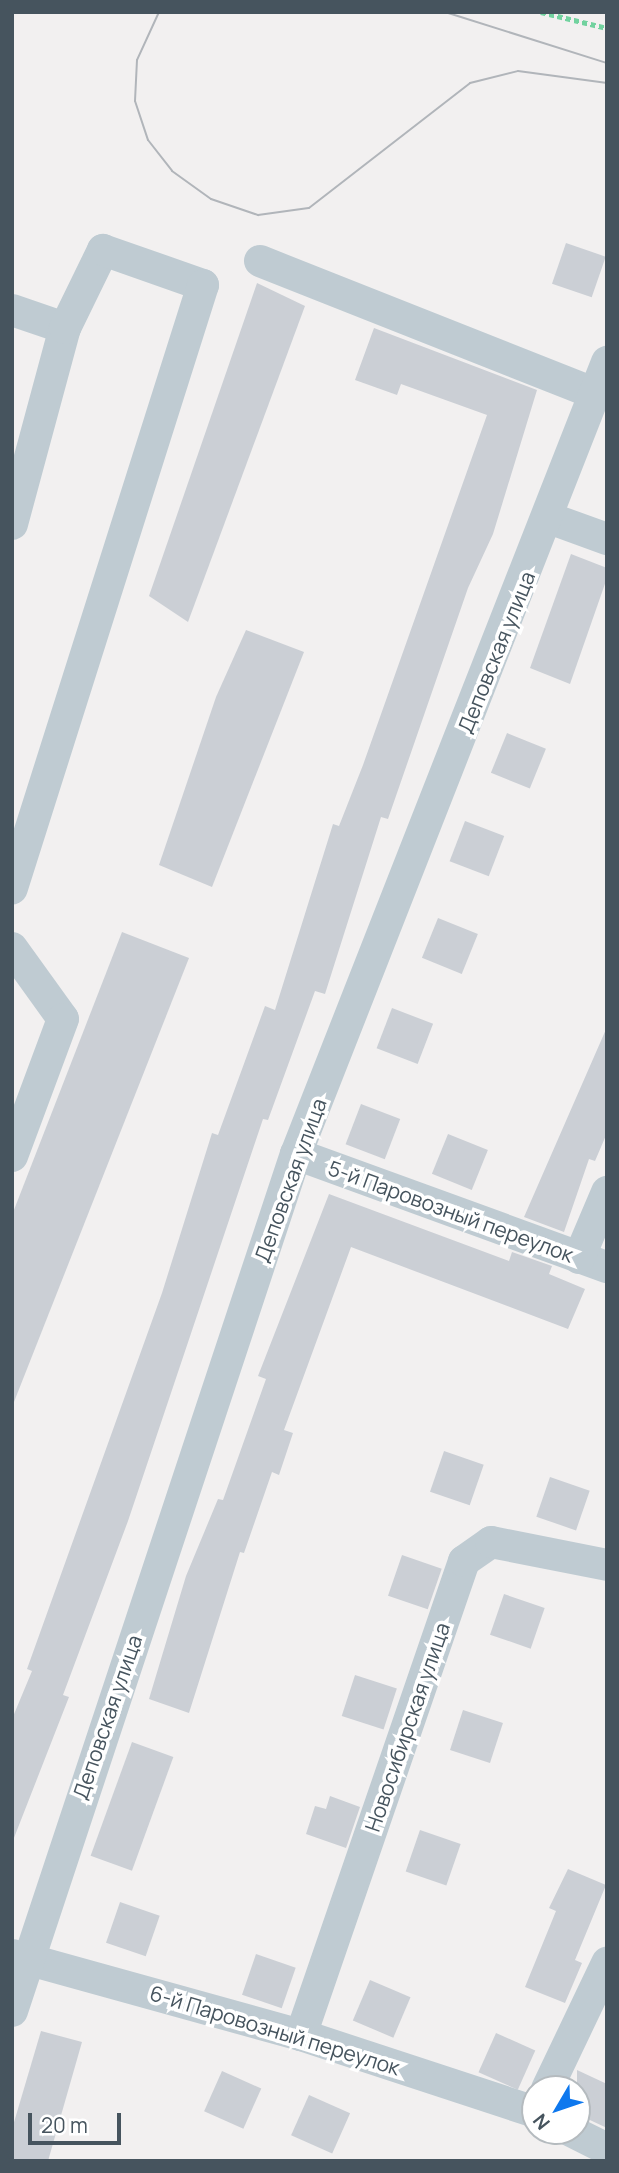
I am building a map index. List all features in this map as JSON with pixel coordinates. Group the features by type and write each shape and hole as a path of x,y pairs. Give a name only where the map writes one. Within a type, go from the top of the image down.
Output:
{"street":[{"path":"12,524 65,328 103,250 203,285 12,888"},
{"path":"260,261 594,393"},
{"path":"12,310 65,328"},
{"name":"Деповская улица","path":"13,2009 19,1956 296,1154 548,518 607,362"},
{"path":"548,518 607,539"},
{"path":"12,948 63,1019 12,1156"},
{"name":"5-й Паровозный переулок","path":"296,1154 593,1263"},
{"path":"593,1263 607,1192"},
{"name":"Новосибирская улица","path":"301,2035 464,1561 491,1542 607,1565"},
{"name":"6-й Паровозный переулок","path":"19,1956 301,2035 521,2107"},
{"path":"554,2075 607,1963"},
{"path":"591,2142 607,2150"}],"path":[{"path":"541,12 607,28"}],"building":[{"path":"566,243 606,257 592,297 552,284"},
{"path":"257,283 305,306 188,622 149,596"},
{"path":"374,328 537,390 493,534 468,588 388,819 381,817 325,994 315,991 268,1120 263,1119 128,1521 63,1695 69,1697 12,1843 12,1719 32,1671 27,1669 162,1293 212,1133 218,1135 265,1006 275,1010 333,824 339,826 363,765 487,415 401,384 397,395 355,380"},
{"path":"571,554 607,568 607,578 570,684 530,668"},
{"path":"246,630 304,652 212,887 159,865 216,697"},
{"path":"507,733 546,749 530,789 491,773"},
{"path":"465,821 504,836 489,876 450,861"},
{"path":"438,918 478,934 462,974 422,958"},
{"path":"122,932 189,958 12,1407 12,1215"},
{"path":"392,1008 433,1024 418,1064 377,1048"},
{"path":"607,1027 607,1133 595,1161 589,1159 564,1232 524,1217"},
{"path":"361,1104 400,1119 385,1159 346,1144"},
{"path":"448,1134 488,1150 472,1190 432,1174"},
{"path":"329,1194 509,1261 512,1252 552,1266 549,1274 585,1289 568,1329 351,1247 284,1430 293,1433 279,1475 272,1472 244,1553 240,1552 189,1713 149,1699 186,1576 218,1499 223,1500 266,1379 258,1376"},
{"path":"444,1451 484,1465 470,1505 430,1492"},
{"path":"550,1477 590,1491 576,1530 536,1517"},
{"path":"402,1555 442,1569 428,1609 388,1596"},
{"path":"504,1594 545,1608 531,1649 490,1635"},
{"path":"355,1675 397,1689 384,1729 342,1716"},
{"path":"463,1710 503,1723 490,1763 450,1750"},
{"path":"132,1742 173,1757 132,1871 91,1856"},
{"path":"330,1796 360,1807 346,1848 306,1834 315,1806 326,1809"},
{"path":"420,1830 461,1844 446,1886 406,1872"},
{"path":"568,1869 606,1885 575,1960 582,1963 565,2003 525,1987 556,1911 549,1908"},
{"path":"120,1902 160,1916 146,1956 106,1943"},
{"path":"256,1954 296,1968 282,2008 242,1995"},
{"path":"370,1980 411,1997 393,2038 353,2021"},
{"path":"41,2031 82,2042 48,2161 12,2161 12,2129"},
{"path":"496,2033 535,2050 524,2075 521,2075 518,2090 479,2072"},
{"path":"222,2071 261,2088 243,2129 204,2111"},
{"path":"591,2077 607,2084 607,2128 591,2121"},
{"path":"309,2095 350,2113 332,2153 291,2135"}],"tram line":[{"path":"159,12 137,60 135,101 148,140 172,171 211,199 258,215 309,208 470,83 518,71 607,83"},
{"path":"445,12 607,63"}]}
